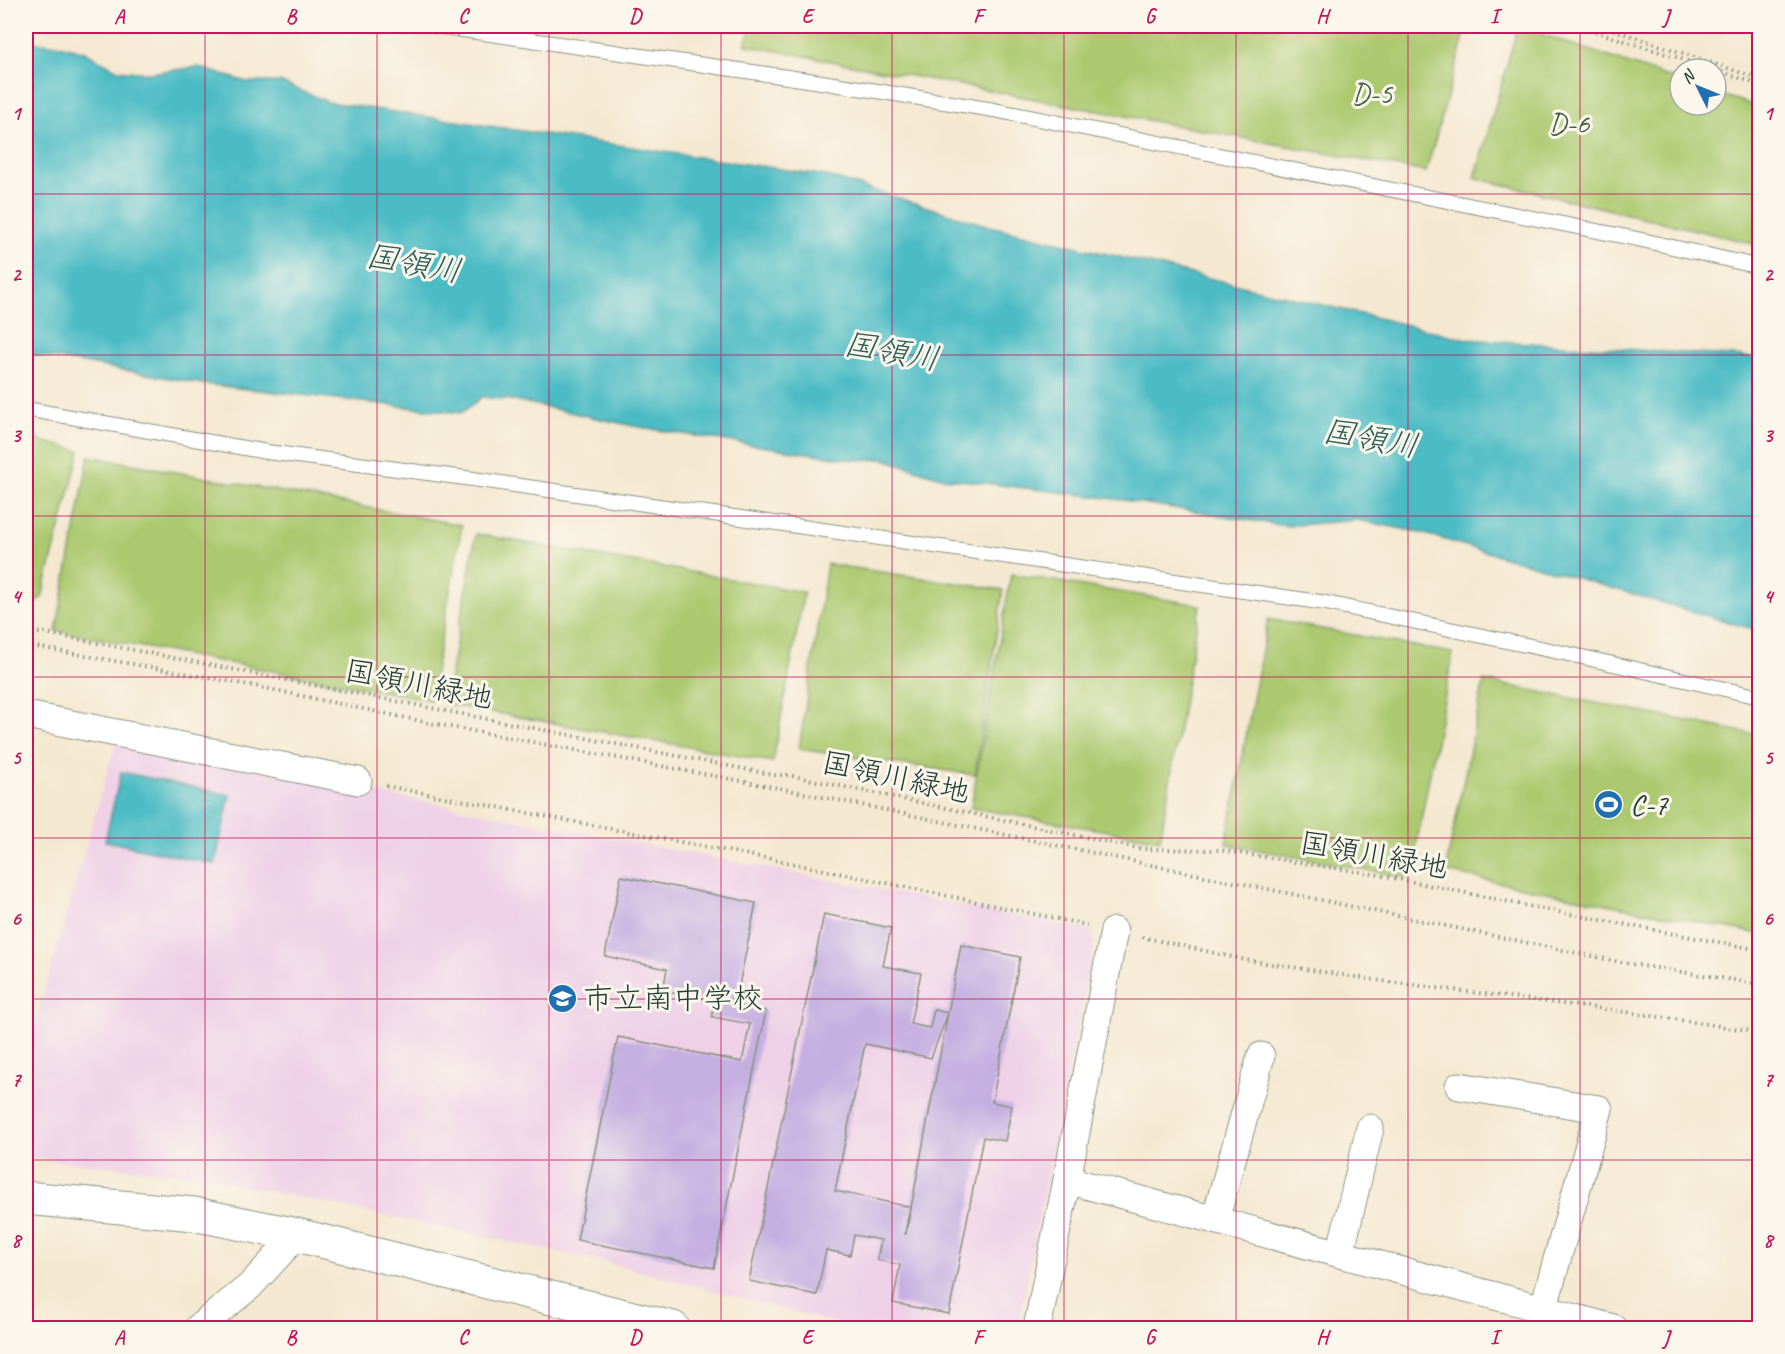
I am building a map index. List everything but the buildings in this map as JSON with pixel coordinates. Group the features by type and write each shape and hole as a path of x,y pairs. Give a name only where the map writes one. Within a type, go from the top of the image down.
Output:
{"street":[{"path":"26,715 358,781"},
{"path":"1037,1329 1114,931"},
{"path":"1215,1220 1261,1056"},
{"path":"1459,1086 1599,1108 1541,1319"},
{"path":"1340,1254 1370,1128"},
{"path":"1067,1180 1340,1254 1541,1319 1613,1329"},
{"path":"26,1198 194,1214 297,1236 673,1329"},
{"path":"198,1329 250,1286 297,1236"}],"lane":[{"path":"435,26 994,110 1630,238 1760,267"},
{"path":"26,409 267,452 1326,603 1760,697"}],"path":[{"path":"1578,26 1674,57"},
{"path":"1602,26 1760,79"},
{"path":"1728,75 1760,85"},
{"name":"国領川緑地","path":"26,633 46,633 788,776 1142,849 1219,850 1379,875 1760,950"},
{"path":"26,645 255,686 430,723 779,788 1630,964 1760,984"},
{"path":"358,781 786,862 1257,962 1760,1032"}],"shaded area":[{"name":"市立南中学校","path":"116,742 1093,931 1094,943 1018,1328 854,1328 608,1263 188,1174 26,1158 26,1054"}],"green space":[{"name":"D-5","path":"751,26 1467,26 1426,172 745,45"},
{"name":"D-6","path":"1518,26 1668,77 1668,117 1728,117 1728,97 1759,107 1759,245 1475,178"},
{"path":"26,437 80,451 42,597 26,609"},
{"path":"89,456 462,525 430,700 56,631"},
{"path":"476,534 804,592 773,762 445,704"},
{"path":"827,564 1003,590 975,775 799,749"},
{"path":"1011,574 1200,605 1160,840 971,808"},
{"path":"1268,619 1453,653 1410,878 1226,844"},
{"name":"C-7","path":"1484,681 1759,735 1759,934 1445,872"},
{"path":"26,1303 35,1304 28,1328 26,1328"}],"water":[{"name":"国領川","path":"26,41 59,45 82,51 118,70 149,73 198,67 247,82 280,82 328,102 827,176 989,226 1467,339 1759,358 1759,631 1418,532 1357,520 1286,526 1123,500 944,478 883,459 854,460 633,426 513,400 481,397 460,413 203,384 26,353"},
{"path":"121,772 230,795 215,864 105,841"}],"place":[{"name":"C-7","path":"1609,804"},
{"name":"市立南中学校","path":"562,998"}]}
